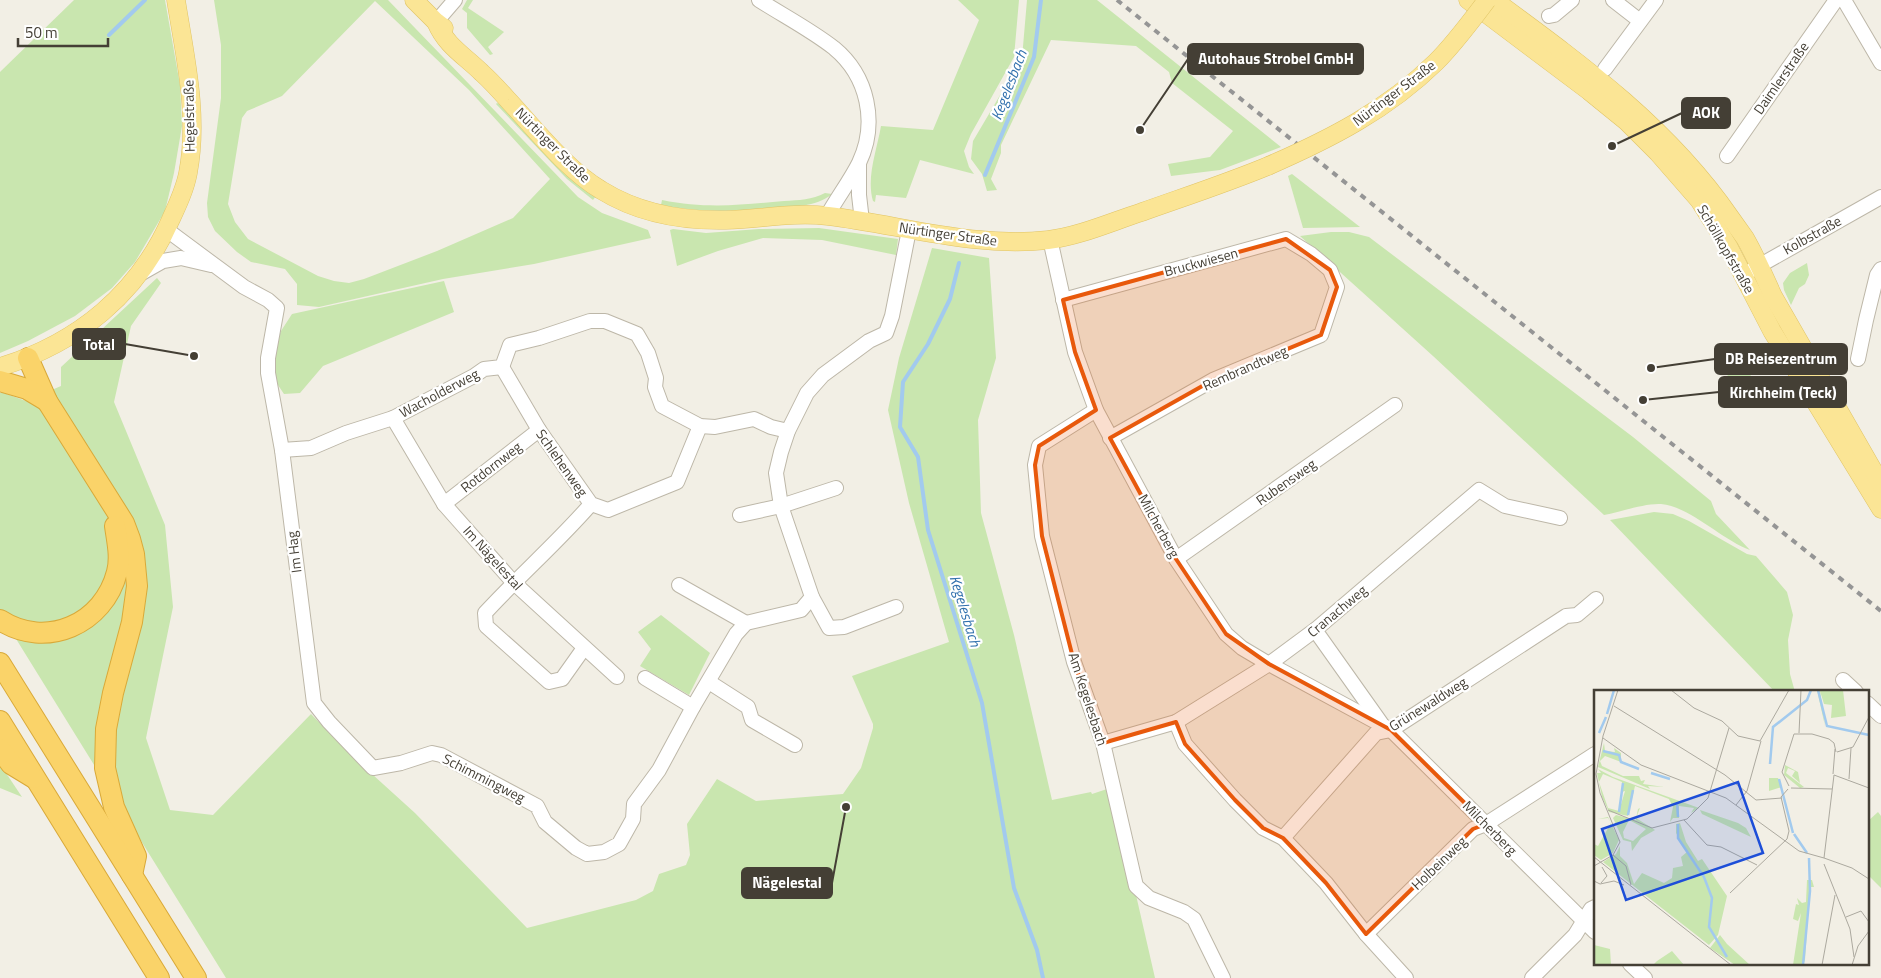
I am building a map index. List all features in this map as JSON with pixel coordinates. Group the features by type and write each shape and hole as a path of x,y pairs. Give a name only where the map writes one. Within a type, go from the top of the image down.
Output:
{"highway":[{"path":"28,358 47,401 124,523 134,554 137,586 132,622 113,693 106,729 105,768 114,807 136,856 132,875"},
{"path":"0,381 27,389 47,401"},
{"path":"0,620 24,631 53,632 79,623 104,602 113,586 118,569 119,551 111,505"},
{"path":"0,663 196,978"},
{"path":"0,721 159,978"},
{"path":"0,749 11,764 38,780"}],"main road":[{"name":"Hegelstraße","path":"167,230 184,192 191,154 192,105 176,0"},
{"name":"Schöllkopfstraße","path":"1468,0 1626,121 1658,152 1699,200 1728,246 1772,331 1881,509"},
{"name":"Nürtinger Straße","path":"419,2 436,22 441,35 481,72 575,170 600,190 636,207 698,220 727,220 807,214 1001,243 1050,239 1088,230 1236,179 1321,143 1384,105 1436,62 1487,0"},
{"name":"Schöllkopfstraße","path":"1494,0 1637,111 1714,193 1744,237 1773,296 1881,484"},
{"path":"0,367 28,358 84,327 107,309 139,274 167,230"}],"street":[{"path":"436,22 455,0"},
{"path":"759,0 834,49 846,60 861,83 867,100 869,114 868,136 859,163 827,216"},
{"path":"1549,16 1554,15 1572,0"},
{"path":"1613,0 1640,21"},
{"path":"1605,70 1656,0"},
{"name":"Daimlerstraße","path":"1727,156 1836,0"},
{"path":"1844,0 1881,63"},
{"path":"859,163 859,195 862,221"},
{"name":"Kolbstraße","path":"1743,275 1881,197"},
{"path":"167,230 183,240 215,266"},
{"path":"896,608 844,627 830,628 812,597 781,506 776,472 788,431 807,393 823,375 869,341 886,333 892,316 910,230"},
{"name":"Milcherberg","path":"1050,239 1075,352 1096,410 1176,559 1226,634 1242,648 1269,664 1387,728"},
{"name":"Bruckwiesen","path":"1063,300 1286,239 1310,254 1330,270"},
{"path":"139,274 163,262 181,258 215,266"},
{"name":"Im Hag","path":"215,266 244,287 268,300 277,308 268,358 268,373 282,450 314,703 329,722 374,768 380,766"},
{"name":"Rembrandtweg","path":"1110,438 1214,380 1321,335 1337,287 1330,270"},
{"path":"1858,359 1866,320 1880,274"},
{"path":"502,367 510,345 540,338 590,321 605,321 637,334 648,353 656,378 655,387 662,406 700,426 715,426 754,419 771,427 788,431"},
{"name":"Wacholderweg","path":"282,450 311,448 346,433 393,418 484,369 502,367"},
{"name":"Schlehenweg","path":"502,367 539,430 591,504 608,510 677,482 700,426"},
{"name":"Rubensweg","path":"1176,559 1395,405"},
{"name":"Am Kegelesbach","path":"1096,410 1039,446 1035,465 1042,536 1074,662 1103,743 1136,886 1149,898 1184,912 1194,920 1224,978"},
{"name":"Im Nägelestal","path":"393,418 444,504 513,582 617,677"},
{"name":"Rotdornweg","path":"444,504 539,430"},
{"path":"740,515 781,506 836,488"},
{"name":"Cranachweg","path":"1103,743 1176,722 1269,664 1315,630 1479,490 1505,506 1560,518"},
{"path":"584,648 562,679 549,682 486,626 485,613 513,582 568,530 591,504"},
{"path":"679,585 746,623 801,610 812,597"},
{"name":"Grünewaldweg","path":"1283,838 1376,733 1387,728 1566,616 1577,616 1596,599"},
{"name":"Schimmingweg","path":"380,766 401,763 432,754 442,755 537,806 546,822 565,840 587,854 604,852 619,844 633,819 634,804 659,770 736,634 746,623"},
{"name":"Milcherberg","path":"1315,630 1387,728 1594,931"},
{"path":"645,678 693,707"},
{"path":"1843,680 1854,690"},
{"path":"709,682 748,707 752,720 795,745"},
{"path":"1868,704 1881,716"},
{"path":"1176,722 1185,744 1235,800 1263,828 1283,838 1326,883 1366,934 1406,978"},
{"name":"Holbeinweg","path":"1366,934 1473,829 1486,824 1594,755"},
{"path":"1532,978 1575,935 1594,908"},
{"path":"1632,966 1644,978"}],"highlighted area":[{"path":"1286,239 1330,270 1337,287 1321,335 1213,380 1110,438 1176,559 1226,634 1269,664 1391,730 1486,824 1473,829 1366,934 1326,883 1283,838 1263,828 1235,800 1185,744 1176,722 1103,743 1074,662 1042,536 1035,465 1039,446 1096,410 1075,352 1063,300"}],"green space":[{"path":"74,0 165,0 180,85 182,126 174,173 165,211 135,262 112,288 75,316 28,341 0,353 0,72"},
{"path":"214,0 388,0 578,197 602,213 648,230 651,238 534,264 443,279 319,307 297,305 297,284 285,269 251,262 237,252 215,231 208,217 207,203 221,98 221,45","holes":["375,1 469,90 550,179 513,218 437,251 349,283 318,276 248,239 235,222 228,204 242,118 247,111 282,96"]},
{"path":"467,0 473,0 468,8 504,32 488,47 493,54 490,55 467,28 467,13 462,9"},
{"path":"958,0 1019,0 1014,57 971,134 964,151 969,167 974,174 920,160 906,198 876,195 875,202 871,192 871,173 881,126 933,130 979,20"},
{"path":"1027,0 1097,0 1281,147 1220,170 1171,176 1168,164 1210,157 1233,131 1172,83 1169,72 1136,46 1051,40 1001,145 1001,153 991,179 997,190 987,191 982,174 971,159 973,141 1022,58"},
{"path":"497,103 507,108 596,196 593,200 567,179"},
{"path":"1292,174 1360,227 1303,228 1288,176"},
{"path":"825,193 832,194 825,199 811,204 745,210 717,211 661,205 662,200 694,205 753,204 805,199"},
{"path":"819,228 898,239 896,255 822,240 763,238 718,251 677,266 670,230 706,233 759,229"},
{"path":"1349,232 1369,237 1633,437 1711,501 1716,514 1750,550 1728,539 1695,517 1672,506 1661,504 1648,505 1604,515 1433,356 1300,236"},
{"path":"932,248 989,258 996,358 978,420 981,513 1014,635 1052,800 1091,792 1092,794 1107,789 1134,895 1136,895 1155,978 226,978 0,613 0,393 26,401 61,386 61,367 157,278 161,283 131,326 114,402 165,525 173,607 146,738 170,810 213,815 311,714 351,755 415,813 527,928 636,900 653,891 659,874 686,865 690,855 687,824 717,779 756,801 843,794 861,768 873,728 852,676 949,642 909,503 888,410 899,358"},
{"path":"1807,263 1809,275 1805,284 1799,288 1791,305 1783,283 1790,273"},
{"path":"444,281 454,312 323,366 300,393 284,394 274,379 275,347 281,331 292,314"},
{"path":"1741,360 1747,362 1751,370 1749,399 1747,403 1736,393 1727,373 1733,363"},
{"path":"1654,512 1673,514 1747,554 1756,556 1787,592 1793,615 1788,640 1790,674 1794,690 1773,690 1610,520"},
{"path":"661,615 710,653 689,695 640,666 651,649 638,632"},
{"path":"0,764 22,797 0,788"},
{"path":"1878,812 1881,816 1881,888 1868,875 1868,821"}],"waterway":[{"path":"109,35 145,0"},
{"name":"Kegelesbach","path":"985,175 1034,57 1041,0"},
{"name":"Kegelesbach","path":"959,263 950,299 928,344 903,382 900,427 918,457 928,530 982,703 1014,888 1037,950 1043,978"}],"railway":[{"path":"1117,0 1881,611"}],"place":[{"name":"Autohaus Strobel GmbH","path":"1140,130"},
{"name":"AOK","path":"1612,146"},
{"name":"Total","path":"194,356"},
{"name":"DB Reisezentrum","path":"1651,368"},
{"name":"Kirchheim (Teck)","path":"1643,400"},
{"name":"Nägelestal","path":"846,807"}]}
